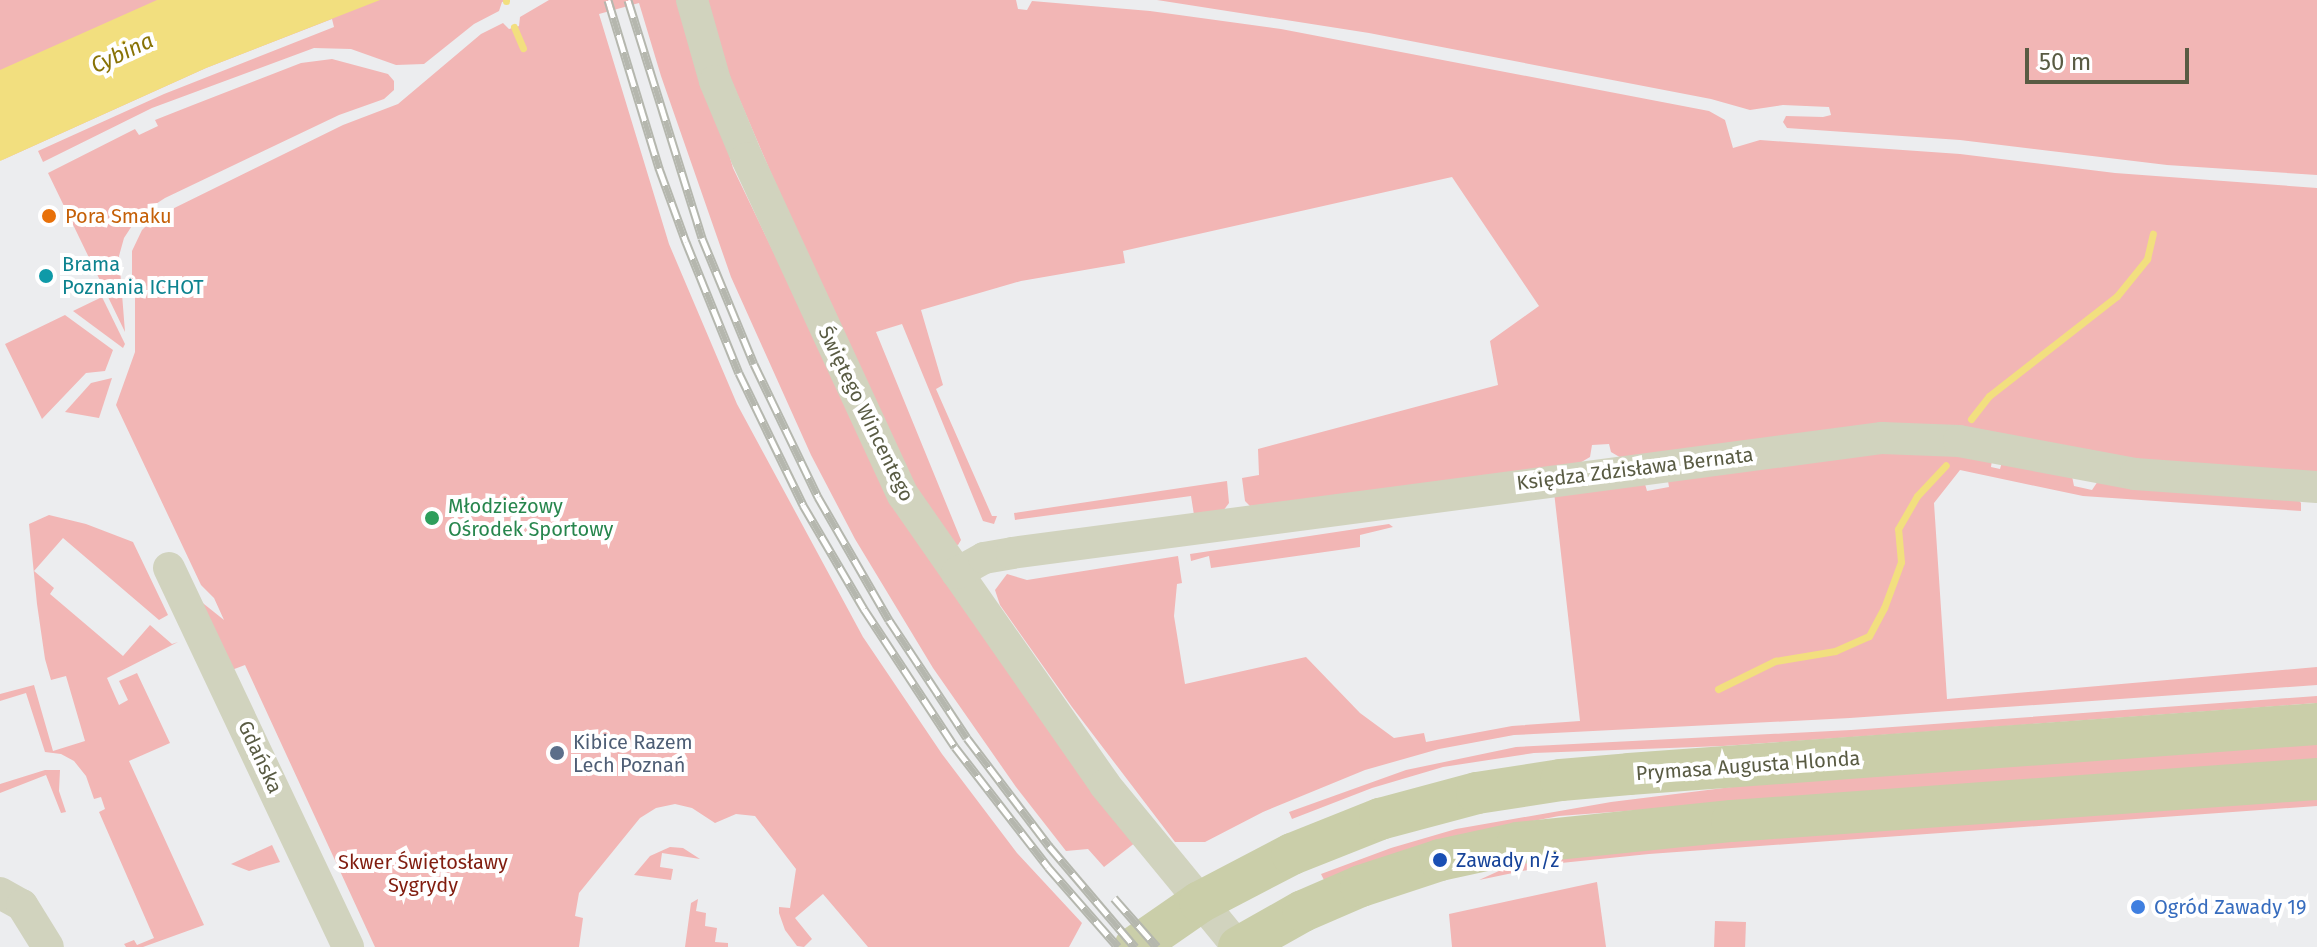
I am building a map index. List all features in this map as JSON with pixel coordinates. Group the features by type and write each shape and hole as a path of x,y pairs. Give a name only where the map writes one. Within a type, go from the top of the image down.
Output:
{"main road":[{"name":"Prymasa Augusta Hlonda","path":"1135,947 1200,902 1340,833 1437,802 1508,788 1629,774 2317,724"},
{"path":"1239,947 1317,904 1417,866 1538,840 1732,821 2317,779"}],"street":[{"name":"Świętego Wincentego","path":"692,0 715,81 747,158 887,468 1105,785 1239,947"},
{"name":"Księdza Zdzisława Bernata","path":"957,573 984,558 1012,553 1882,438 1959,441 2135,474 2317,487"},
{"name":"Gdańska","path":"169,568 348,947"},
{"path":"0,893 22,905 48,947"},
{"path":"1284,947 1295,922 1317,904"}],"green space":[{"path":"0,0 207,0 0,84"},
{"path":"277,0 510,0 502,2 499,11 474,24 424,64 396,65 351,49 314,48 152,108 43,162 38,151 164,94 334,27 332,19 206,68 0,161"},
{"name":"Skwer Świętosławy Sygrydy","path":"549,0 685,0 733,168 855,421 1136,842 1104,867 1088,849 1066,851 1016,787 933,668 855,539 811,455 731,277 639,3 599,14 669,244 737,404 863,637 942,754 1017,853 1082,923 1069,947 868,947 823,894 795,918 812,939 804,947 797,946 785,930 779,913 779,907 790,908 796,869 755,816 736,814 715,823 692,808 675,804 656,808 640,818 579,893 575,916 583,918 579,947 375,947 245,665 229,671 194,596 224,620 214,598 201,585 116,405 135,352 135,293 142,291 139,280 132,281 132,251 142,230 154,218 343,125 398,104 481,34 503,23 509,29 519,26 520,17"},
{"path":"697,0 1016,0 1018,9 1027,10 1032,1 1150,11 1281,29 1709,111 1725,120 1733,148 1760,140 1960,154 2115,173 2317,188 2317,475 2185,468 2045,444 1623,459 1611,452 1609,444 1592,445 1590,457 1578,464 1250,506 1245,501 1242,478 1259,475 1258,449 1498,385 1490,341 1539,306 1452,177 1123,251 1125,263 1021,281 921,310 943,385 936,389 992,516 997,516 994,524 983,521 902,324 876,332 961,540 958,545 953,544 891,454"},
{"path":"1157,0 2317,0 2317,175 2167,165 1960,140 1787,128 1783,122 1786,116 1823,117 1831,115 1829,107 1783,105 1750,110 1711,99 1369,33"},
{"path":"332,59 388,74 394,81 394,90 384,99 339,115 165,198 139,215 124,238 119,256 125,332 48,173 135,129 139,135 158,126 155,120 301,63"},
{"path":"102,297 125,344 123,348 73,311"},
{"path":"65,315 113,350 105,371 86,373 42,419 5,344"},
{"path":"112,378 99,418 65,412 91,383"},
{"path":"1898,450 1992,460 1991,467 2000,469 2002,462 2072,476 2074,486 2092,490 2098,481 2298,499 2301,503 2301,511 2083,496 1960,470 1934,503 1947,699 2317,667 2317,685 1850,718 1514,735 1439,749 1365,770 1263,812 1205,842 1175,842 1072,707 1000,605 995,590 1007,574 1027,580 1178,556 1182,583 1177,584 1174,616 1185,684 1306,657 1360,713 1394,738 1424,733 1426,742 1512,726 1580,721 1554,492 1645,484 1647,491 1669,487 1668,481"},
{"path":"1227,481 1229,503 1223,511 1194,515 1191,496 1015,520 1014,513"},
{"path":"49,515 86,524 133,542 168,615 159,620 63,538 34,571 54,588 50,594 123,656 150,625 172,644 178,642 107,678 119,705 128,700 119,681 137,673 170,743 129,761 204,925 143,947 126,947 124,944 134,940 137,945 154,938 99,812 105,809 101,797 94,799 86,776 74,761 61,754 45,752 26,693 0,701 0,694 34,685 53,751 85,741 66,676 51,680 45,659 37,604 29,524"},
{"path":"1389,524 1393,527 1360,535 1360,547 1211,568 1209,556 1191,561 1190,554"},
{"path":"2317,696 2317,703 1951,730 1723,746 1534,753 1443,767 1372,788 1292,819 1289,812 1406,770 1516,747 1851,730"},
{"path":"2317,743 2317,759 1559,816 1492,829 1324,880 1321,874 1391,848 1456,829 1611,802 1748,785"},
{"path":"45,770 60,770 59,791 66,812 61,813 46,775 0,793 0,784"},
{"path":"2317,798 2317,806 1649,854 1561,863 1479,880 1512,865 1600,851"},
{"path":"272,845 280,862 249,871 231,864"},
{"path":"670,847 683,848 700,859 662,853 660,867 673,869 671,880 634,875 650,856"},
{"path":"1597,882 1606,947 1452,947 1449,914"},
{"path":"698,899 696,911 706,913 705,926 717,928 715,942 728,943 728,947 685,947 691,903"},
{"path":"1715,921 1746,922 1745,947 1714,947"}],"water":[{"name":"Cybina","path":"157,0 380,0 206,68 0,161 0,70"}],"waterway":[{"path":"514,27 523,48"},
{"path":"1971,419 1989,396 2117,296 2147,259 2153,234"},
{"path":"1718,689 1775,661 1835,651 1869,636 1884,608 1901,562 1898,529 1917,496 1946,465"}],"railway":[{"path":"608,0 659,168 686,242 739,373 803,505 864,609 955,747 1048,867 1118,947"},
{"path":"628,0 702,238 754,364 818,497 889,620 967,738 1049,846 1135,947"},
{"path":"1114,898 1157,947"}],"place":[{"name":"Pora Smaku","path":"49,216"},
{"name":"Brama Poznania ICHOT","path":"46,276"},
{"name":"Młodzieżowy Ośrodek Sportowy","path":"432,518"},
{"name":"Kibice Razem Lech Poznań","path":"557,753"},
{"name":"Zawady n/ż","path":"1440,860"},
{"name":"Ogród Zawady 19","path":"2138,907"}]}
